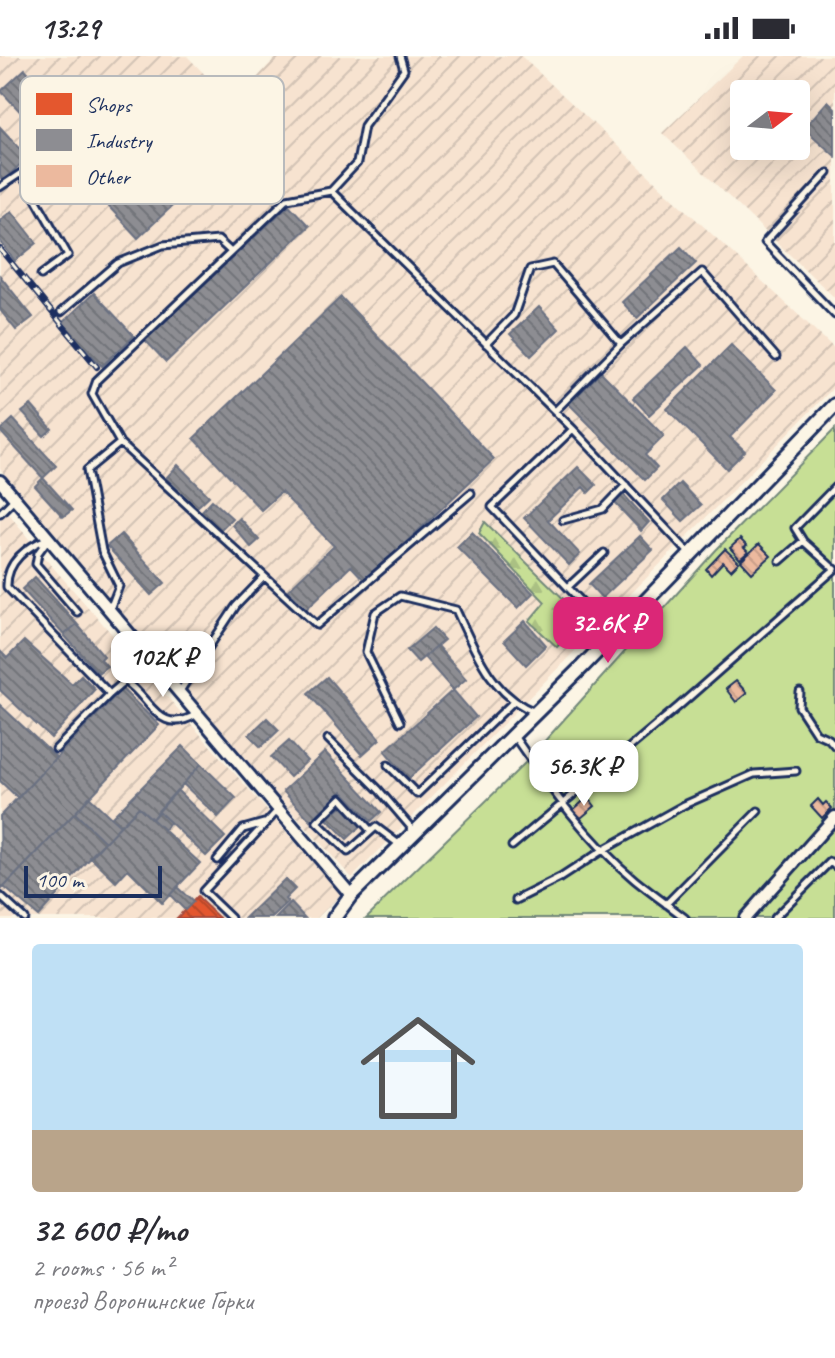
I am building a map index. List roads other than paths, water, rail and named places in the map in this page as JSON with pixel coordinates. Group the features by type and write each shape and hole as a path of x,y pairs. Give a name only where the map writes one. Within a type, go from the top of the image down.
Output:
{"street":[{"path":"334,918 351,895 613,635 835,405"},
{"path":"0,481 351,895"},
{"path":"750,916 835,817"}],"lane":[{"path":"284,202 331,191 357,163 364,126 404,70 400,56"},
{"path":"828,173 765,242 835,315"},
{"path":"0,187 20,174"},
{"path":"331,191 573,429 692,555"},
{"path":"39,204 68,255 41,275"},
{"path":"282,204 97,380 92,394 120,443 317,625 471,493"},
{"path":"61,312 118,263 163,245 218,240 231,252"},
{"path":"486,344 514,315 530,269 553,264 621,344"},
{"path":"555,411 621,344 702,272 776,357"},
{"path":"573,429 492,507 613,635"},
{"path":"110,610 119,586 102,551 87,470 120,443"},
{"path":"563,520 603,509 626,485"},
{"path":"512,846 679,706 835,569 803,541 795,528 835,487"},
{"path":"0,513 15,498"},
{"path":"49,538 38,553 36,564 77,612"},
{"path":"49,538 30,544 7,575 7,587 110,694"},
{"path":"780,561 803,541"},
{"path":"568,587 604,553"},
{"path":"180,692 236,606 264,577"},
{"path":"400,722 366,652 375,613 400,596 456,610 481,664 513,702 536,712"},
{"path":"56,749 125,681 169,722 184,721 198,713"},
{"path":"800,692 799,707 816,733 835,746"},
{"path":"388,765 417,794 513,702"},
{"path":"513,735 563,804 603,850 633,879 685,918"},
{"path":"328,739 379,790 415,832"},
{"path":"516,900 560,878 684,805 754,774 796,771"},
{"path":"371,831 341,798 317,822 348,852 376,827 401,846"},
{"path":"231,918 203,891 279,809"},
{"path":"666,904 758,811"},
{"path":"217,860 243,829 265,822"},
{"path":"774,918 830,862 835,866"},
{"path":"0,896 24,918"}],"railway":[{"path":"0,249 97,367"}]}
